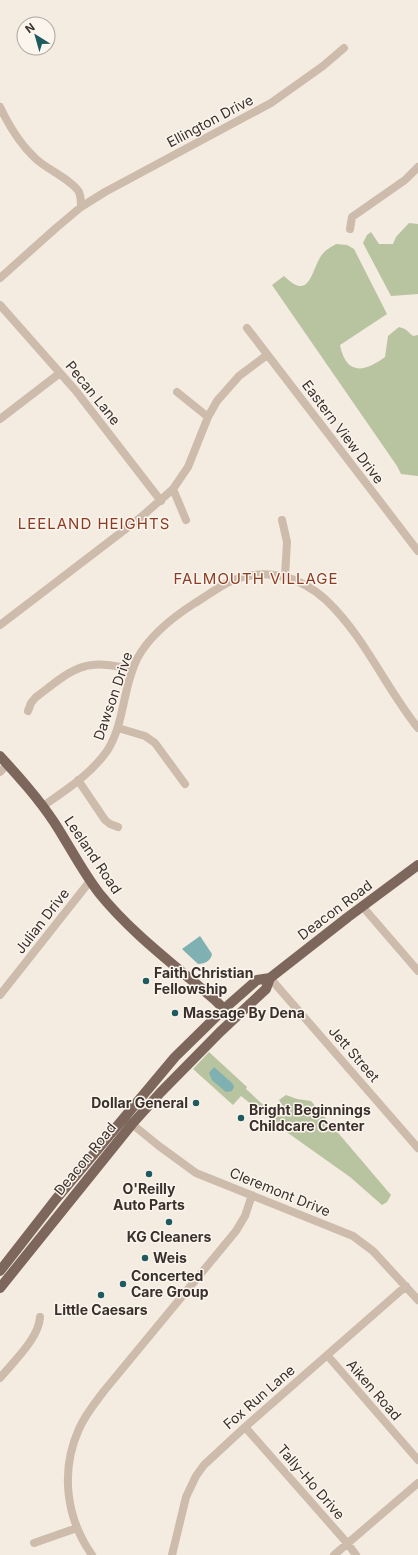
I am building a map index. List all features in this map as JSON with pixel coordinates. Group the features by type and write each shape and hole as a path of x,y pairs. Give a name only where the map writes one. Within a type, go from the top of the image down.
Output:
{"main road":[{"name":"Leeland Road","path":"0,756 43,806 64,837 90,881 107,903 224,1009"},
{"name":"Deacon Road","path":"0,1270 56,1199 175,1057 224,1009 257,980 270,978 362,906 418,865"},
{"name":"Deacon Road","path":"0,1288 132,1124 160,1093 233,1019 266,989 270,978"},
{"path":"224,1009 233,1019"}],"street":[{"name":"Ellington Drive","path":"0,278 82,207 105,192 271,103 323,66 344,48"},
{"path":"0,107 10,126 28,151 46,167 76,188 81,198 82,207"},
{"path":"350,230 352,217 405,180 418,167"},
{"name":"Pecan Lane","path":"0,306 60,373 105,428 161,501"},
{"name":"Eastern View Drive","path":"247,328 418,551"},
{"path":"0,625 161,501 173,489 188,467 208,417 217,401 232,383 267,355"},
{"path":"1,417 60,373"},
{"path":"177,392 208,417"},
{"path":"173,489 186,520"},
{"path":"282,520 287,542 285,576"},
{"name":"Dawson Drive","path":"43,806 78,780 100,760 110,745 118,728 128,682 133,669 142,650 157,633 186,609 225,584 250,576 261,574 285,576 308,586 327,601 361,642 396,698 418,728"},
{"path":"28,711 31,703 36,697 77,669 86,666 102,665 133,669"},
{"path":"118,728 144,736 155,743 185,784"},
{"path":"0,772 8,764"},
{"path":"78,780 105,820 118,828"},
{"name":"Julian Drive","path":"0,996 90,881"},
{"path":"362,906 418,971"},
{"name":"Jett Street","path":"270,978 418,1148"},
{"name":"Cleremont Drive","path":"124,1117 196,1172 353,1236 373,1251 418,1300"},
{"path":"92,1555 77,1528 70,1507 68,1480 71,1451 79,1428 104,1391 236,1231 244,1216 252,1195"},
{"name":"Fox Run Lane","path":"172,1555 186,1498 193,1481 204,1465 245,1426 406,1286"},
{"path":"0,1378 34,1336 39,1326 40,1316"},
{"name":"Aiken Road","path":"327,1355 418,1460"},
{"name":"Tally-Ho Drive","path":"245,1426 356,1555"},
{"path":"334,1555 418,1483"},
{"path":"34,1543 77,1528"}],"green space":[{"path":"409,223 418,224 418,294 391,296 363,243 367,235 371,232 379,244 393,244 396,237"},
{"path":"336,244 347,245 354,249 387,314 340,345 347,362 357,368 364,368 378,362 385,357 388,336 399,327 405,329 413,336 418,335 418,476 401,474 397,466 272,285 284,276 299,286 304,285 312,276 323,254"},
{"path":"209,1052 247,1087 246,1089 259,1101 274,1112 284,1113 284,1108 279,1100 286,1095 297,1099 311,1101 391,1195 387,1202 382,1205 350,1177 281,1128 241,1096 233,1105 193,1069"}],"water":[{"path":"200,936 212,954 207,962 198,964 182,949"},
{"path":"214,1067 233,1084 234,1087 232,1091 226,1092 212,1080 209,1073"}],"place":[{"name":"Faith Christian Fellowship","path":"146,981"},
{"name":"Massage By Dena","path":"175,1013"},
{"name":"Dollar General","path":"196,1103"},
{"name":"Bright Beginnings Childcare Center","path":"241,1118"},
{"name":"O'Reilly Auto Parts","path":"149,1174"},
{"name":"KG Cleaners","path":"169,1222"},
{"name":"Weis","path":"145,1258"},
{"name":"Concerted Care Group","path":"123,1284"},
{"name":"Little Caesars","path":"101,1295"}],"district":[{"name":"LEELAND HEIGHTS","path":"94,524"},
{"name":"FALMOUTH VILLAGE","path":"256,579"}]}
